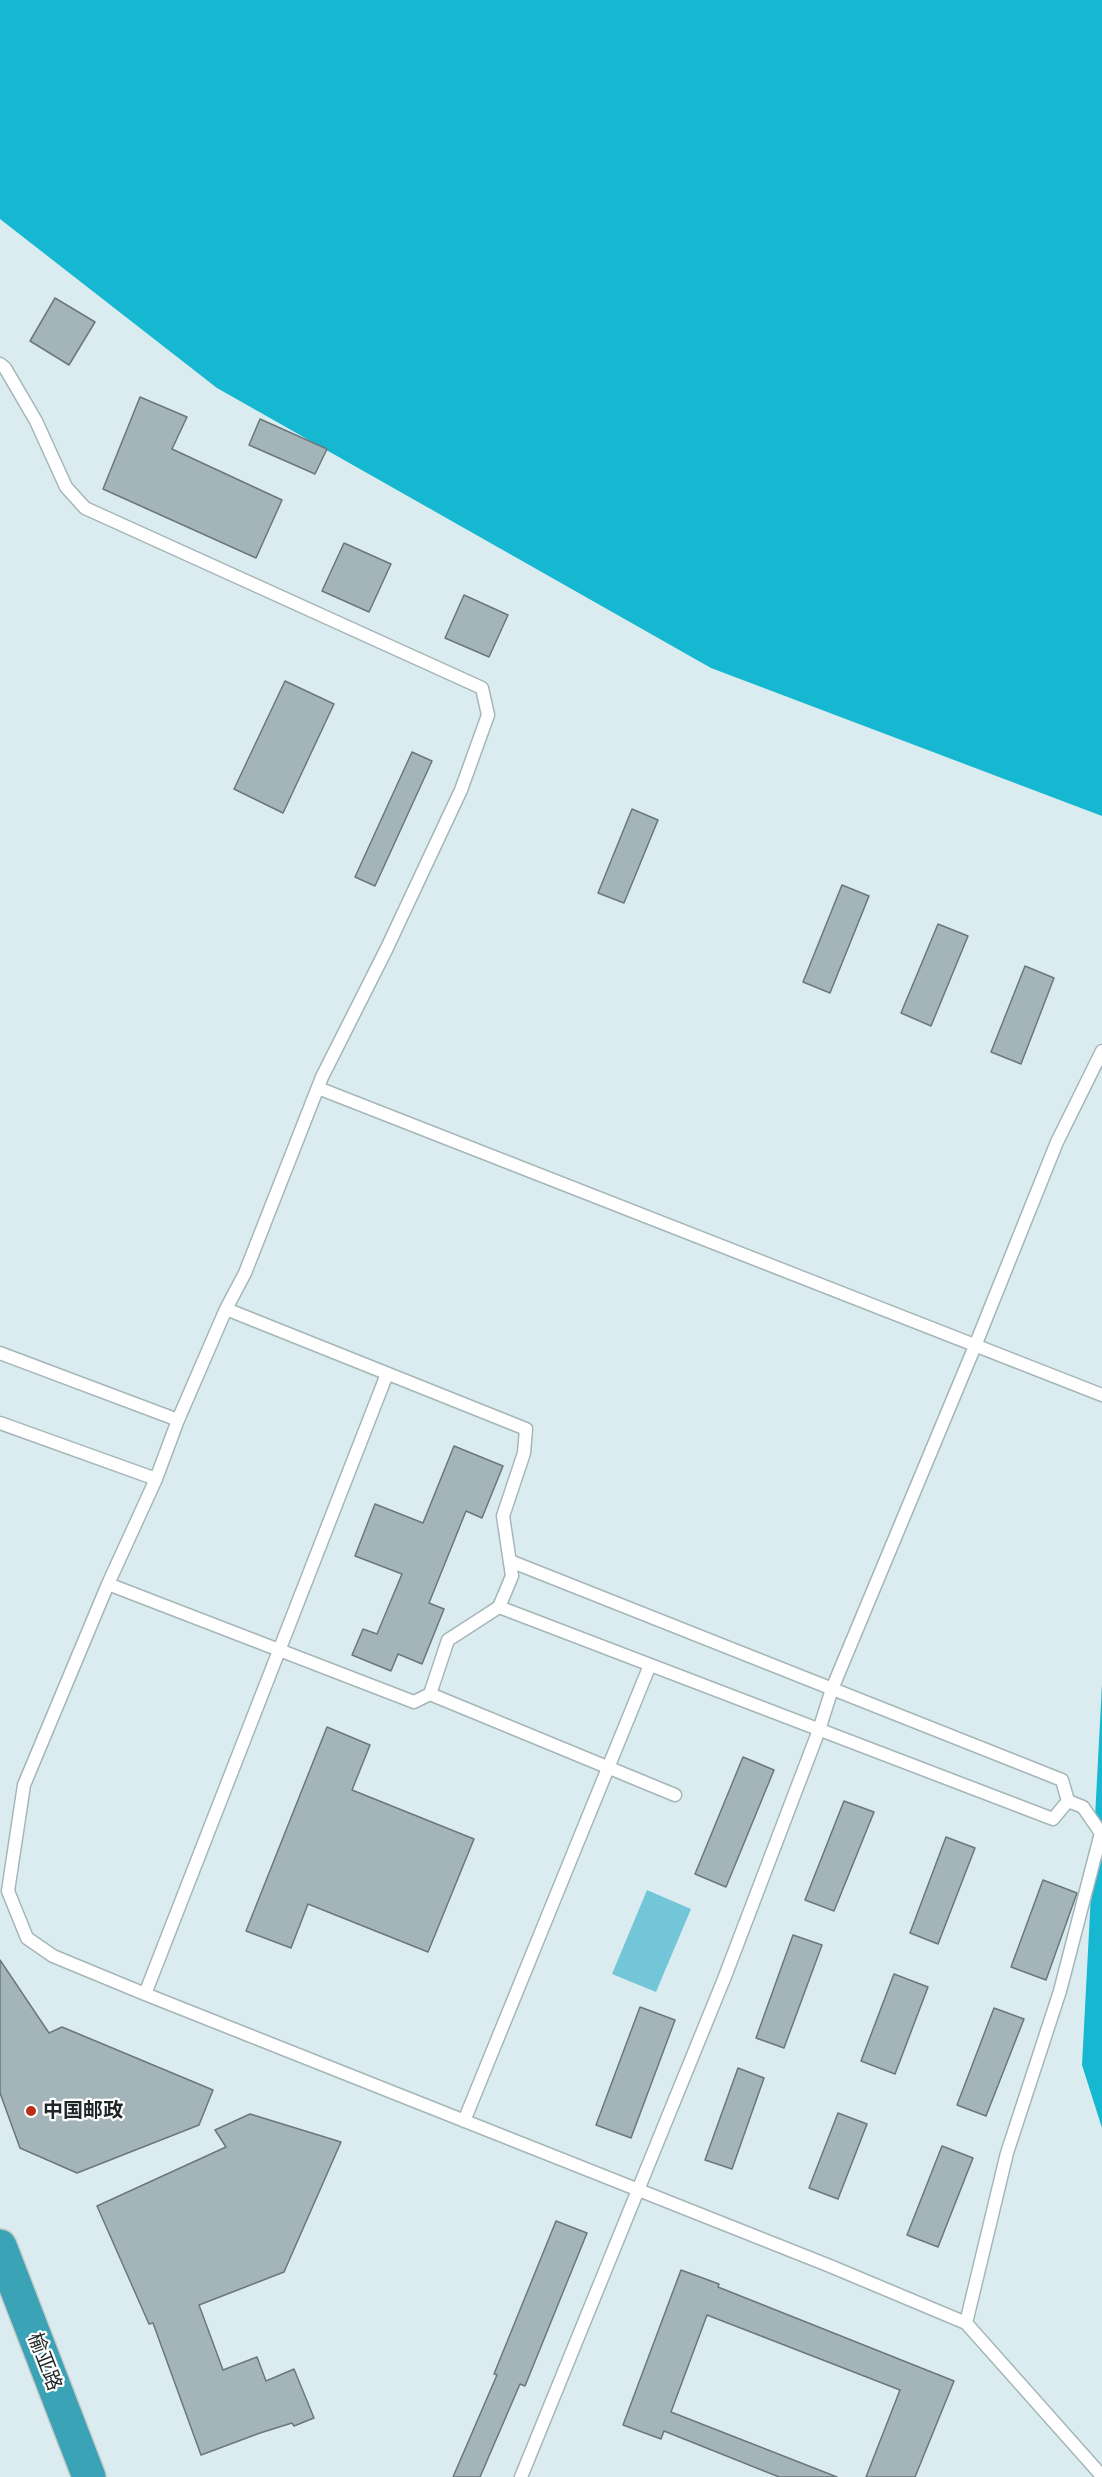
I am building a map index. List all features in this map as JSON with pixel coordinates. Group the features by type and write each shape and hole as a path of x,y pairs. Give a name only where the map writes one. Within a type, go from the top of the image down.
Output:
{"highway":[{"name":"榆亚路","path":"0,2247 88,2477"},
{"name":"榆亚路","path":"0,2311 64,2477"}],"lane":[{"path":"0,364 5,368 36,421 66,487 85,508 482,688 488,715 461,790 318,1088 245,1273 226,1309 178,1420 156,1479 108,1584 24,1785 8,1891 27,1938 53,1956 145,1994 966,2323 1102,2476"},
{"path":"521,2477 724,1978 819,1730 832,1689 1057,1142 1102,1051"},
{"path":"318,1088 1102,1395"},
{"path":"108,1584 414,1702 430,1694 448,1640 499,1607 512,1576 502,1516 524,1453 526,1429 226,1309"},
{"path":"0,1353 178,1420"},
{"path":"145,1994 387,1374"},
{"path":"0,1423 156,1479"},
{"path":"510,1562 1062,1780 1068,1801"},
{"path":"499,1607 1053,1820 1068,1801"},
{"path":"464,2121 650,1665"},
{"path":"430,1694 675,1795"},
{"path":"966,2323 1007,2153 1060,1990 1101,1833 1083,1807 1068,1801"}],"shaded area":[{"path":"0,0 1102,0 1102,816 711,668 217,388 0,219"},
{"path":"1102,1684 1102,2128 1082,2065"},
{"path":"647,1890 691,1909 656,1992 612,1974"}],"building":[{"path":"55,298 95,322 69,365 30,341"},
{"path":"140,397 187,417 172,449 282,500 256,558 103,489"},
{"path":"260,419 327,449 315,474 249,445"},
{"path":"344,543 391,564 369,612 322,591"},
{"path":"464,595 508,615 489,657 445,638"},
{"path":"285,681 334,704 283,813 234,789"},
{"path":"412,752 432,761 375,886 355,877"},
{"path":"632,809 658,820 624,903 598,893"},
{"path":"842,885 869,896 830,993 803,982"},
{"path":"938,924 968,936 931,1026 901,1013"},
{"path":"1025,966 1054,978 1021,1064 991,1052"},
{"path":"454,1446 503,1466 482,1518 466,1511 429,1603 444,1609 422,1664 398,1654 391,1671 352,1655 363,1629 377,1634 402,1574 355,1556 375,1504 423,1523"},
{"path":"327,1727 370,1745 352,1790 474,1839 428,1952 308,1904 291,1948 246,1931"},
{"path":"743,1757 774,1770 726,1887 695,1874"},
{"path":"844,1801 874,1812 834,1911 805,1900"},
{"path":"946,1837 975,1848 938,1944 910,1933"},
{"path":"1043,1880 1077,1893 1046,1980 1011,1967"},
{"path":"793,1935 822,1945 784,2048 756,2038"},
{"path":"0,1960 49,2033 62,2027 213,2090 199,2125 77,2173 20,2148 0,2093"},
{"path":"894,1974 928,1987 895,2074 861,2061"},
{"path":"640,2007 675,2020 631,2138 596,2125"},
{"path":"994,2008 1024,2019 986,2116 957,2105"},
{"path":"738,2068 764,2078 732,2169 705,2160"},
{"path":"838,2113 867,2124 838,2199 809,2188"},
{"path":"250,2114 341,2142 284,2272 199,2305 223,2370 257,2357 266,2381 294,2369 314,2418 294,2426 292,2423 260,2433 201,2455 153,2323 149,2324 97,2206 226,2147 215,2130"},
{"path":"942,2146 973,2158 938,2247 907,2235"},
{"path":"556,2221 587,2233 525,2386 520,2384 480,2477 453,2477 497,2375 494,2374"},
{"path":"681,2270 719,2284 718,2287 954,2381 915,2477 866,2477 900,2390 707,2315 671,2412 837,2477 779,2477 664,2431 661,2439 623,2425"}],"place":[{"name":"中国邮政","path":"31,2111"}]}
